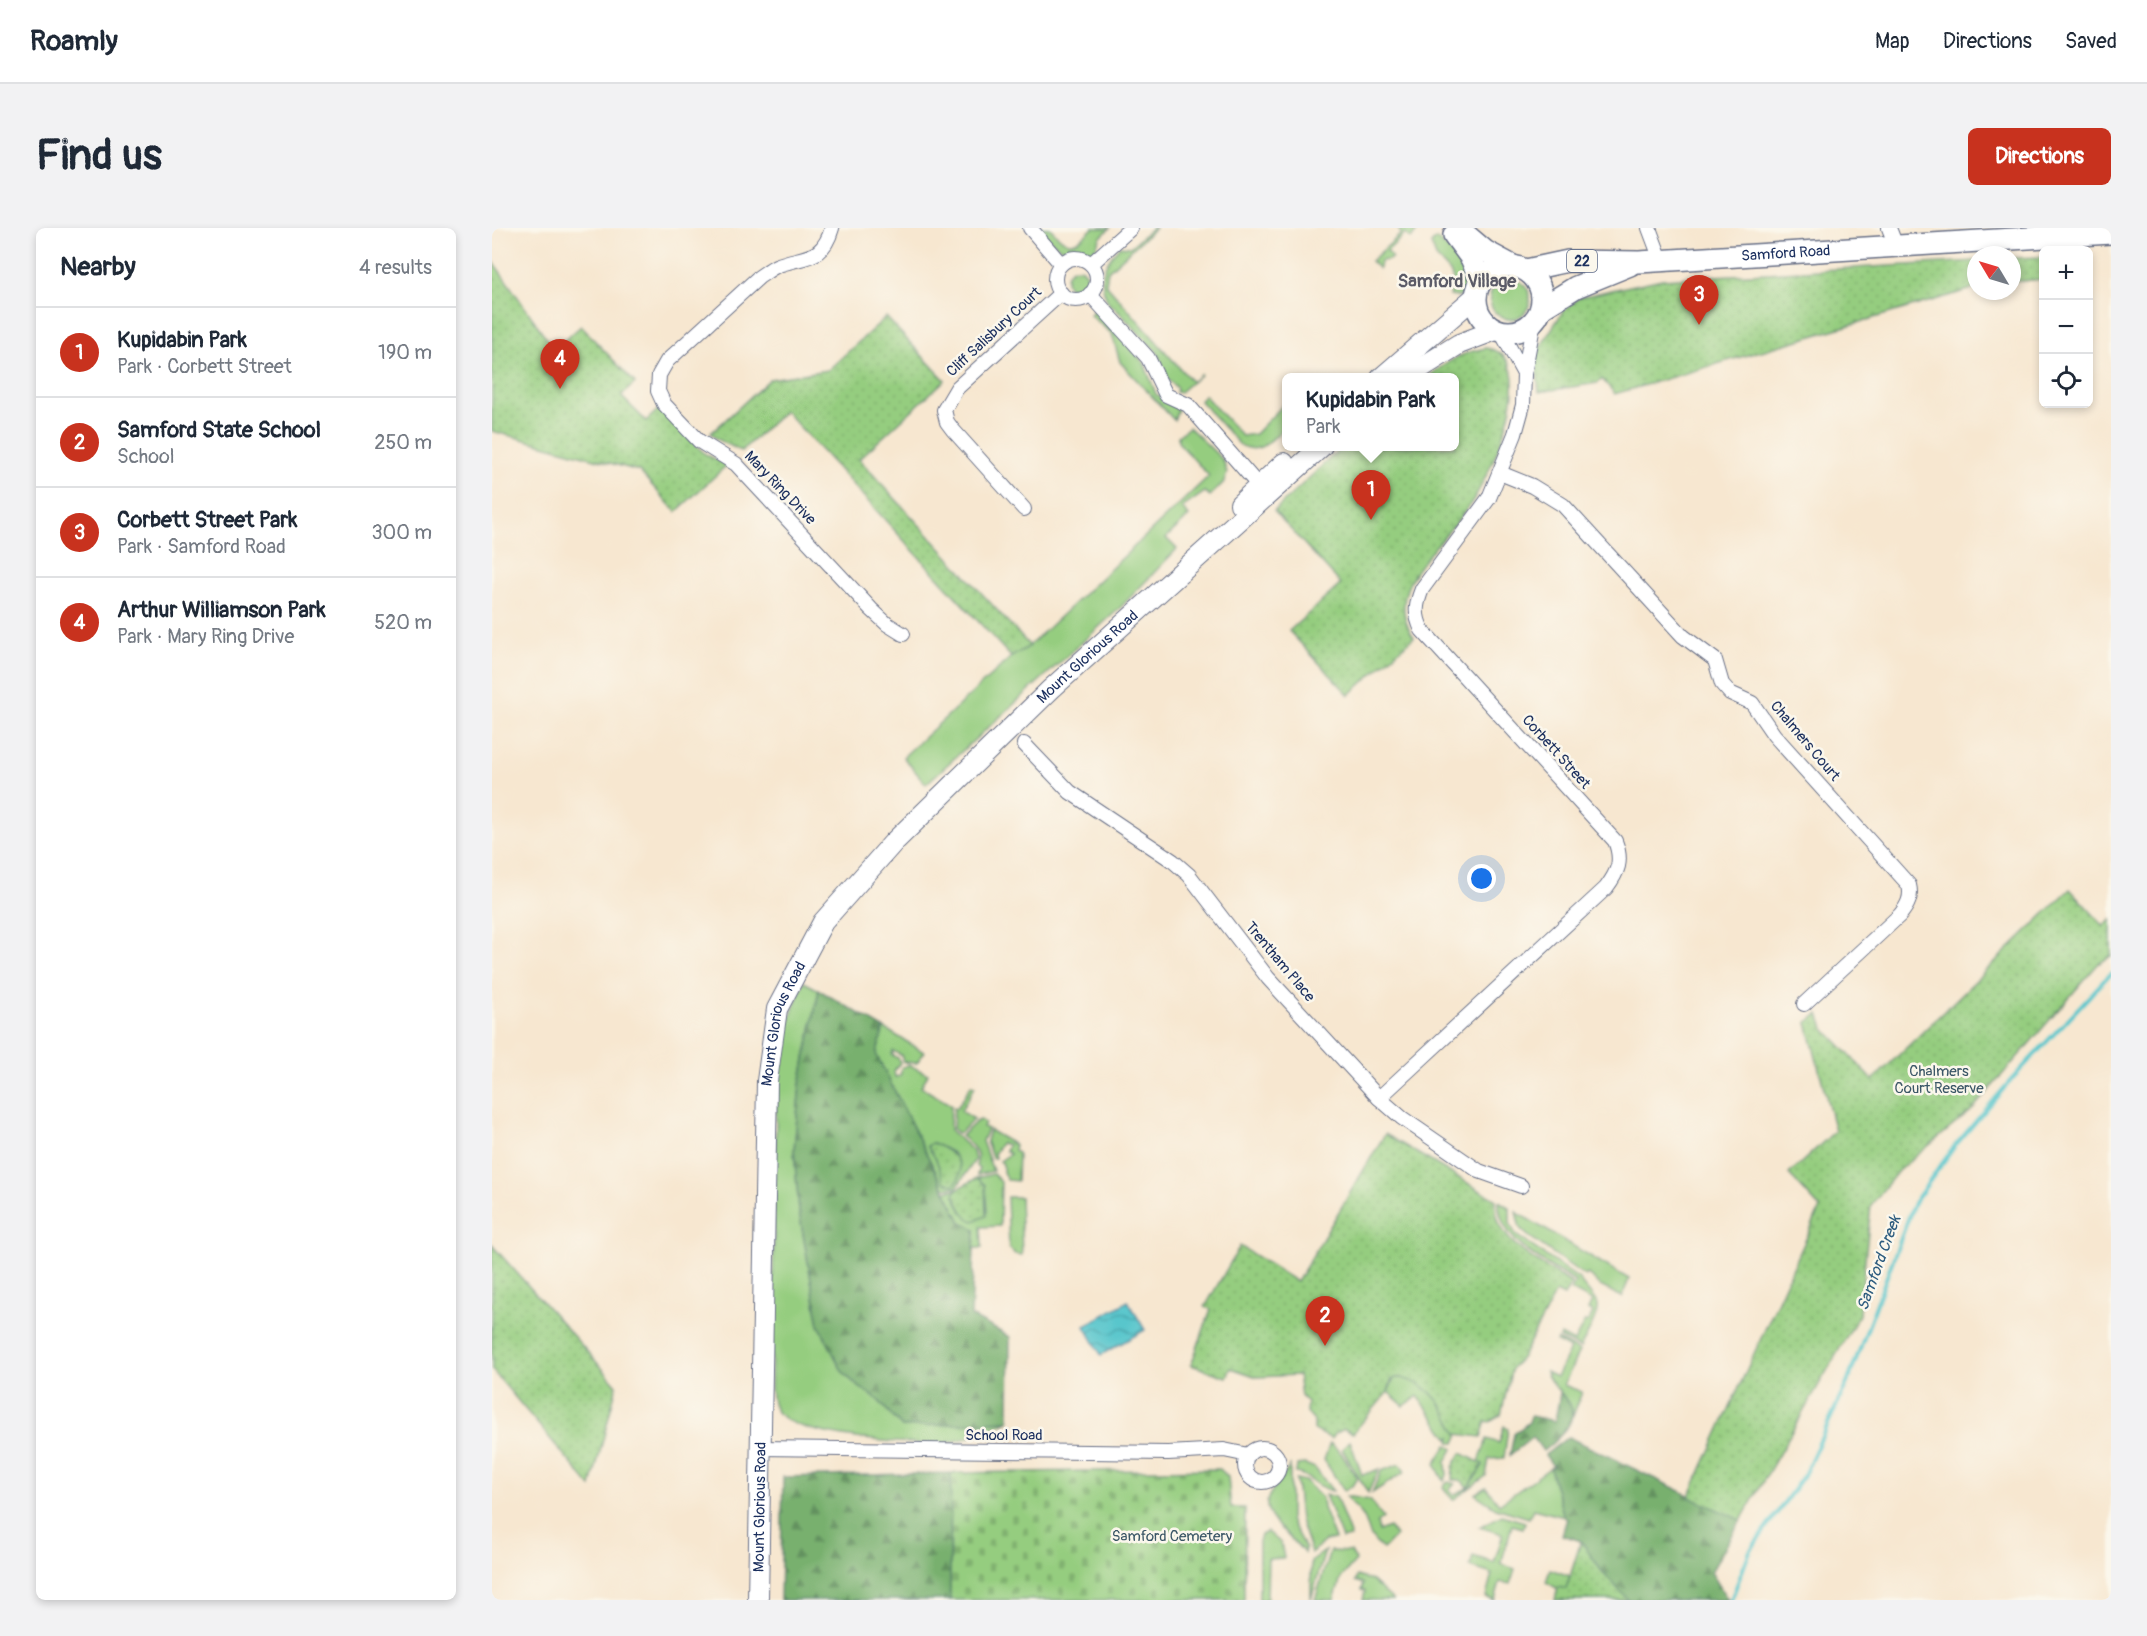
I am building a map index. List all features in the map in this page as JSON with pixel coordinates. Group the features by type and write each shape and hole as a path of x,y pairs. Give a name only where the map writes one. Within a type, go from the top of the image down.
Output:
{"main road":[{"path":"1413,373 1453,348 1498,331 1480,316 1479,289 1471,258 1450,228"},
{"path":"1458,228 1485,251 1519,268 1540,286 1538,315"},
{"name":"Samford Road","path":"1519,268 1568,261 1639,262 1893,237 2111,233"},
{"name":"Samford Road","path":"1538,315 1576,287 1639,262"},
{"path":"1387,373 1479,289 1495,269 1519,268"},
{"name":"22","path":"1498,331 1519,331 1538,315"},
{"path":"1427,338 1453,348"},
{"name":"Mount Glorious Road","path":"1263,491 1298,451"},
{"name":"Mount Glorious Road","path":"758,1600 767,1081 777,1009 822,922 892,843 1051,689 1156,594 1198,546 1263,491 1317,451"}],"street":[{"name":"Mary Ring Drive","path":"832,228 823,248 812,257 775,267 759,277 667,361 659,375 658,391 664,404 699,441 736,464 870,609 903,634"},
{"path":"1030,228 1061,264"},
{"path":"1091,264 1131,228"},
{"path":"1649,228 1661,260"},
{"path":"1073,258 1091,264 1097,276 1094,289 1090,294 1084,298 1072,299 1061,293 1056,275 1061,264 1073,258"},
{"name":"Cliff Salisbury Court","path":"1024,509 953,430 947,422 944,410 957,388 1061,293"},
{"path":"1090,294 1148,357 1166,395 1188,405 1263,491"},
{"name":"Corbett Street","path":"1379,1098 1606,888 1620,866 1615,841 1422,630 1416,618 1416,603 1422,589 1479,514 1500,473 1523,405 1524,374 1538,315"},
{"path":"1498,331 1524,374"},
{"name":"Chalmers Court","path":"1500,473 1551,496 1569,512 1683,636 1714,660 1722,684 1730,693 1752,703 1774,735 1909,885 1911,893 1909,902 1900,915 1804,1004"},
{"name":"Trentham Place","path":"1024,744 1070,792 1173,861 1189,875 1268,978 1379,1098 1402,1118 1479,1171 1521,1186"},
{"name":"School Road","path":"759,1448 1156,1453 1224,1450 1248,1455"}],"green space":[{"path":"1038,228 1050,228 1062,240 1072,243 1081,239 1093,228 1110,228 1101,237 1094,251 1077,254 1056,245"},
{"path":"1152,228 1155,228 1108,271 1106,284 1192,382 1180,392 1176,392 1177,388 1167,379 1158,353 1113,306 1111,307 1103,290 1103,275 1108,260 1120,246 1130,247"},
{"path":"1398,228 1419,228 1411,239 1405,234 1387,251 1392,257 1389,260 1380,261 1379,269 1371,261 1401,234"},
{"path":"1436,239 1456,257 1465,272 1465,289 1460,297 1449,296 1453,280 1450,272 1436,257 1431,244"},
{"path":"2039,257 2039,279 2021,281 2021,258"},
{"path":"492,260 554,349 581,326 635,383 621,396 646,421 660,408 705,454 727,465 676,512 639,471 492,431"},
{"path":"1967,262 1967,291 1615,394 1602,379 1598,383 1539,392 1536,361 1539,349 1563,311 1580,297 1662,279"},
{"path":"1077,268 1085,271 1088,279 1085,287 1077,290 1069,287 1066,279 1069,271"},
{"path":"1510,279 1518,280 1524,285 1529,291 1529,307 1524,313 1518,318 1510,319 1502,318 1496,313 1491,307 1490,299 1491,291 1496,285 1502,280"},
{"path":"1094,309 1144,363 1156,394 1178,409 1174,420 1120,362 1112,334 1090,315"},
{"path":"886,317 945,380 859,459 1030,646 1011,657 785,411 741,451 717,439 711,433 770,379 828,370"},
{"path":"1486,348 1503,356 1512,371 1513,392 1501,442 1473,500 1428,555 1407,589 1404,614 1407,626 1414,637 1349,695 1289,631 1341,584 1274,511 1338,451 1459,451 1459,373 1434,373 1455,358"},
{"path":"1204,395 1242,436 1255,434 1282,406 1282,430 1265,445 1253,449 1246,448 1239,444 1200,401"},
{"path":"1189,427 1223,460 1227,473 1224,482 1210,496 1205,492 1182,508 1189,516 1166,538 1177,549 1120,608 926,784 903,757 1011,657 1030,645 1209,476 1178,442 1178,436"},
{"name":"Chalmers Court Reserve","path":"2070,889 2104,926 2111,920 2111,956 2098,964 1971,1111 1898,1171 1871,1205 1859,1315 1741,1520 1689,1497 1820,1208 1789,1174 1835,1131 1807,1023 1819,1014 1824,1028 1873,1080"},
{"path":"804,982 819,990 800,1084 794,1150 799,1211 819,1325 855,1384 878,1400 902,1427 1009,1421 957,1441 912,1443 860,1439 810,1429 791,1422 775,1409 771,1388 777,1070 792,1012"},
{"path":"819,990 884,1028 876,1054 961,1222 975,1229 971,1316 1010,1337 1009,1421 902,1427 878,1400 855,1384 842,1371 819,1325 799,1211 794,1150 800,1084"},
{"path":"884,1028 924,1052 917,1063 903,1062 901,1055 893,1051 892,1055 898,1058 900,1063 894,1071 895,1077 900,1076 902,1067 909,1065 928,1074 921,1087 951,1105 950,1130 973,1151 975,1160 957,1187 944,1188 876,1054","holes":["932,1143 953,1153 960,1166 938,1165"]},
{"path":"971,1085 975,1086 961,1111 974,1119 957,1133 953,1129 954,1107 957,1108"},
{"path":"981,1120 985,1123 983,1127 987,1129 982,1141 993,1171 977,1175 979,1169 976,1166 976,1153 961,1136"},
{"path":"989,1130 1015,1145 1014,1150 1018,1153 1017,1181 1007,1180 1000,1161 1010,1154 1005,1151 1008,1145 1001,1143 994,1154 995,1158 992,1158 986,1141"},
{"path":"1385,1134 1496,1200 1497,1215 1510,1239 1533,1259 1571,1283 1564,1296 1556,1292 1522,1357 1512,1368 1501,1415 1490,1422 1486,1421 1481,1437 1457,1434 1444,1409 1432,1394 1417,1383 1397,1378 1391,1381 1388,1392 1353,1433 1344,1429 1333,1435 1332,1439 1314,1430 1314,1421 1306,1412 1307,1403 1301,1396 1298,1375 1257,1377 1231,1368 1227,1377 1191,1365 1211,1309 1205,1307 1240,1246 1297,1282"},
{"path":"932,1143 952,1154 960,1165 959,1178 954,1185 944,1182 936,1159 927,1146"},
{"path":"993,1174 1001,1182 1000,1226 981,1227 982,1248 974,1248 975,1229 961,1222 945,1191 957,1189 954,1195 962,1212 987,1212 985,1185 977,1178"},
{"path":"977,1178 985,1185 986,1216 974,1221 964,1214 954,1195 957,1189"},
{"path":"1007,1197 1020,1197 1022,1255 1015,1254 1009,1248"},
{"path":"1499,1201 1510,1208 1510,1223 1516,1235 1579,1279 1596,1302 1595,1318 1580,1348 1560,1338 1561,1335 1574,1342 1585,1321 1588,1322 1593,1312 1588,1310 1592,1301 1571,1290 1575,1282 1538,1259 1515,1239 1506,1228"},
{"path":"1516,1212 1629,1279 1622,1297 1600,1286 1588,1274 1585,1276 1527,1235 1520,1228"},
{"path":"492,1245 617,1385 591,1487 492,1370"},
{"path":"1558,1340 1579,1351 1564,1385 1582,1392 1573,1416 1569,1403 1546,1372 1556,1377 1570,1349 1557,1342"},
{"path":"1394,1378 1412,1381 1437,1397 1449,1413 1459,1434 1455,1443 1450,1443 1451,1437 1449,1439 1418,1396 1404,1406 1388,1392"},
{"path":"1560,1393 1572,1409 1572,1416 1564,1431 1543,1451 1533,1437 1510,1455 1514,1434 1529,1422 1531,1416 1555,1421"},
{"path":"1504,1426 1508,1429 1504,1458 1489,1459 1486,1476 1453,1500 1443,1487 1448,1482 1455,1484 1449,1489 1454,1495 1469,1487 1483,1465 1479,1462 1487,1439 1499,1443"},
{"path":"1568,1437 1741,1520 1711,1572 1728,1600 1628,1600 1600,1569 1581,1541 1562,1535 1567,1518 1564,1517 1550,1468 1553,1466 1545,1455"},
{"path":"1350,1441 1362,1475 1379,1469 1368,1493 1342,1449"},
{"path":"1330,1443 1341,1453 1357,1478 1352,1486 1344,1491 1324,1460"},
{"path":"1447,1445 1453,1449 1446,1462 1447,1475 1444,1481 1435,1464"},
{"path":"1461,1453 1483,1464 1469,1487 1460,1480 1452,1480 1453,1467"},
{"path":"1305,1464 1315,1468 1333,1491 1296,1473 1297,1465"},
{"path":"1400,1464 1405,1472 1372,1493 1381,1471"},
{"path":"1290,1466 1290,1520 1305,1548 1304,1553 1268,1512 1269,1496"},
{"path":"1550,1468 1564,1517 1533,1509 1529,1518 1496,1508 1475,1494 1486,1487 1499,1504"},
{"name":"Samford Cemetery","path":"1220,1469 1228,1477 1231,1508 1245,1508 1244,1600 950,1600 951,1473"},
{"path":"951,1473 950,1600 780,1600 783,1477"},
{"path":"1296,1479 1305,1481 1322,1498 1323,1508 1335,1539 1325,1541 1311,1553 1300,1520"},
{"path":"1325,1495 1336,1497 1351,1537 1342,1539"},
{"path":"1346,1496 1370,1500 1383,1518 1377,1523 1379,1531 1389,1527 1396,1536 1383,1549 1372,1538 1363,1516"},
{"path":"1502,1515 1525,1522 1523,1528 1512,1525 1501,1564 1515,1569 1510,1584 1500,1582 1495,1600 1486,1597 1492,1574 1470,1567 1473,1556 1494,1563 1503,1534 1479,1527"},
{"path":"1267,1532 1281,1543 1284,1558 1268,1559 1267,1600 1259,1600 1259,1541 1261,1535"},
{"path":"1581,1541 1600,1569 1628,1600 1555,1600 1558,1587 1566,1589"},
{"path":"1325,1551 1311,1599 1311,1561"},
{"path":"1330,1551 1351,1552 1356,1561 1341,1578 1334,1600 1315,1600"},
{"path":"1550,1569 1570,1576 1566,1589 1558,1589 1546,1582"},
{"path":"1357,1576 1372,1581 1393,1600 1363,1600 1365,1591 1361,1590 1363,1584 1355,1581"}],"water":[{"path":"1128,1301 1145,1330 1101,1355 1085,1326"}],"waterway":[{"name":"Samford Creek","path":"1731,1600 1750,1551 1804,1475 1848,1381 1914,1203 1954,1147 2012,1079 2111,973"}],"place":[{"name":"Corbett Street Park","path":"1699,325"},
{"name":"Arthur Williamson Park","path":"560,389"},
{"name":"Kupidabin Park","path":"1371,520"},
{"name":"Samford State School","path":"1325,1346"}],"district":[{"name":"Samford Village","path":"1457,281"}]}
